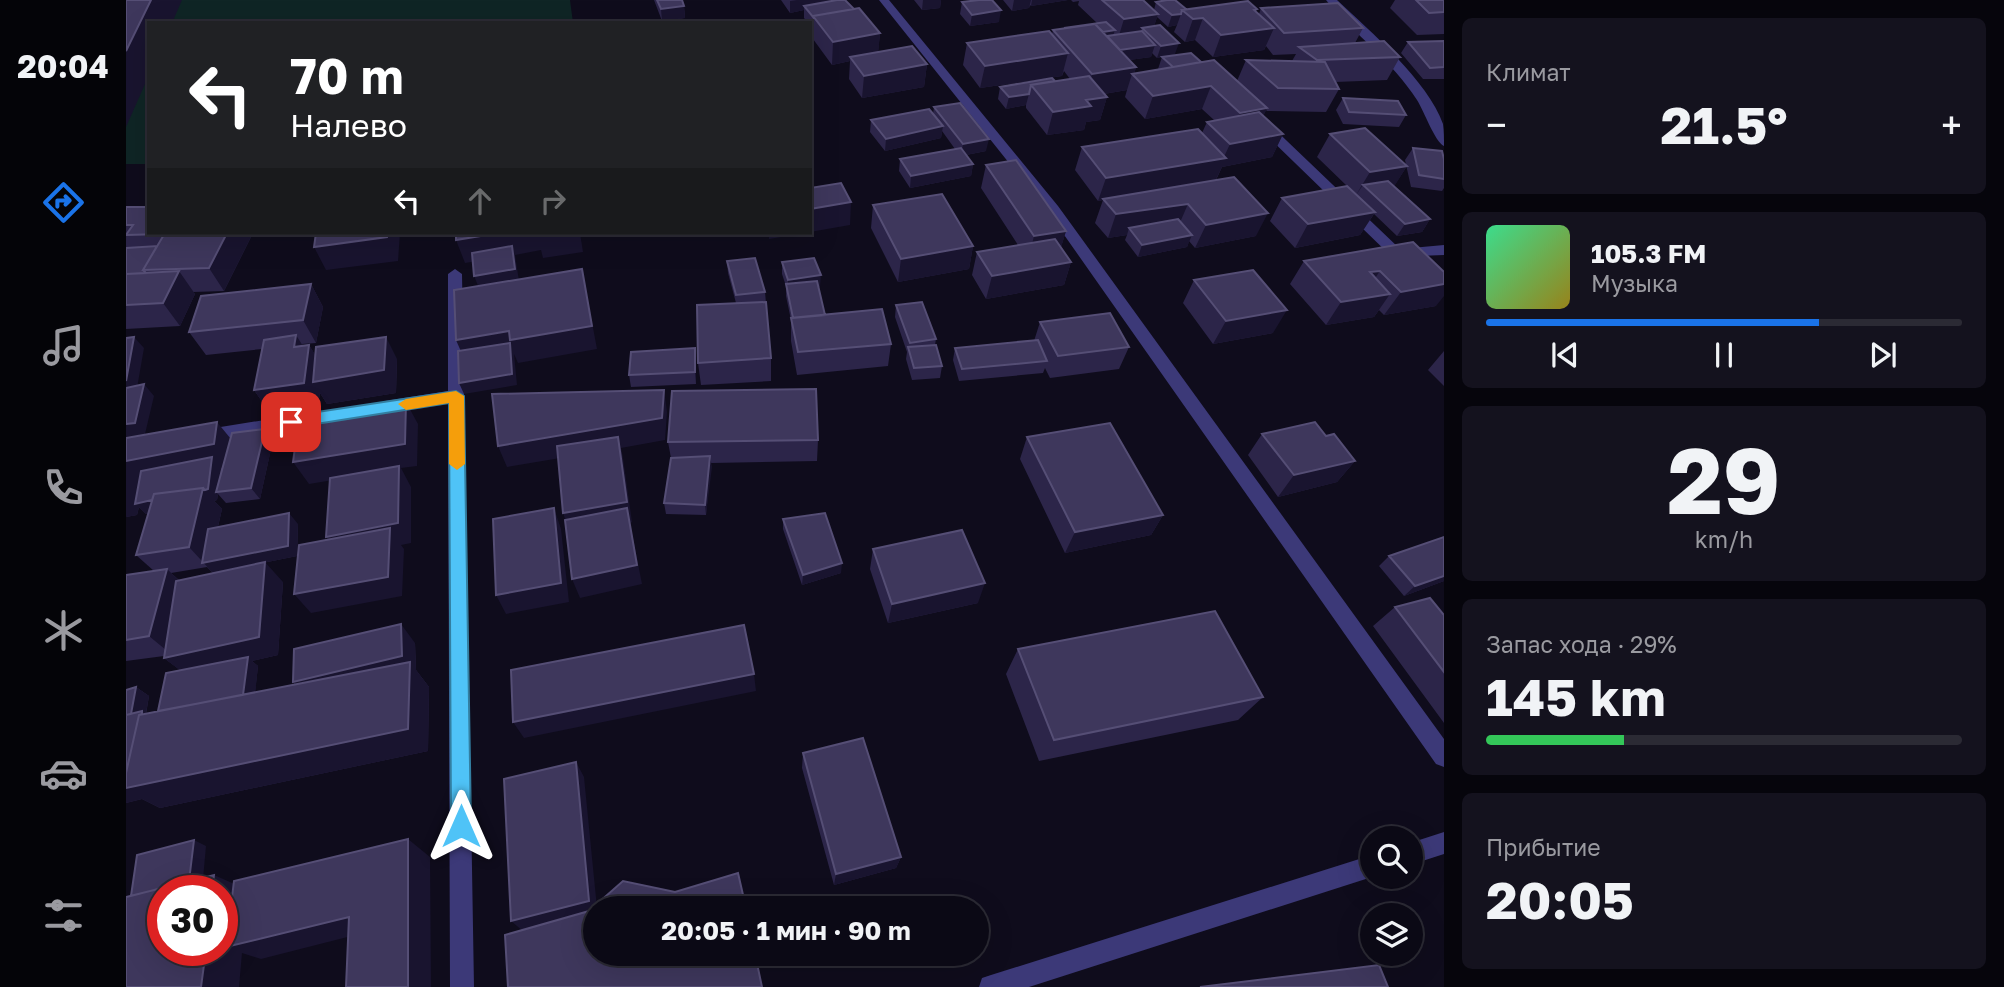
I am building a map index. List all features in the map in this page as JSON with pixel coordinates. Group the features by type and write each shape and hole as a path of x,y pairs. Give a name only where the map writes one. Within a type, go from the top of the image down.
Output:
{"street":[{"path":"884,0 1053,209 1444,757"},
{"path":"1331,0 1388,55 1437,122 1444,142"},
{"path":"1251,113 1397,254 1444,250"},
{"path":"455,274 463,987"},
{"path":"374,409 456,396"},
{"path":"181,439 332,415"},
{"path":"1423,850 1444,843"},
{"path":"990,987 1360,870"}],"green space":[{"path":"126,0 570,0 573,21 147,21 147,164 126,164"}],"building":[{"path":"126,0 151,0 126,51"},
{"path":"657,0 682,0 684,6 661,9"},
{"path":"845,0 854,9 813,17 804,6"},
{"path":"992,0 1001,10 972,15 962,2"},
{"path":"1102,0 1143,0 1158,14 1124,19"},
{"path":"1175,0 1186,9 1182,10 1181,14 1172,15 1156,2"},
{"path":"1416,0 1444,0 1444,12 1429,13"},
{"path":"1248,1 1274,28 1221,35 1203,18 1193,19 1182,10"},
{"path":"1338,3 1363,28 1284,33 1261,8"},
{"path":"859,8 880,33 833,42 813,16"},
{"path":"1106,22 1115,30 1103,32 1095,24 1064,28"},
{"path":"1095,24 1136,67 1092,74 1053,30"},
{"path":"1160,25 1179,43 1161,46 1142,28"},
{"path":"1049,31 1068,53 985,66 967,43"},
{"path":"1142,31 1155,45 1120,50 1107,36"},
{"path":"1384,41 1400,57 1317,60 1299,47"},
{"path":"1444,41 1444,67 1430,68 1408,42"},
{"path":"912,46 927,64 864,76 850,57"},
{"path":"1191,53 1201,62 1173,67 1162,57"},
{"path":"1214,60 1267,108 1240,113 1211,86 1153,96 1132,74"},
{"path":"1246,60 1325,62 1339,89 1278,88"},
{"path":"1089,76 1107,97 1086,100 1091,106 1053,112 1031,85"},
{"path":"1052,78 1055,81 1031,85 1029,94 1009,97 1000,87"},
{"path":"1343,98 1398,101 1406,115 1349,112"},
{"path":"960,103 989,139 963,144 934,107"},
{"path":"929,109 943,126 886,139 871,120"},
{"path":"1259,112 1283,134 1230,144 1207,122"},
{"path":"1365,128 1407,166 1370,172 1330,134"},
{"path":"1198,129 1226,158 1106,178 1082,147"},
{"path":"961,148 973,164 911,176 900,159"},
{"path":"1413,148 1442,151 1444,179 1419,175"},
{"path":"1016,160 1066,231 1034,236 986,165"},
{"path":"1234,177 1268,213 1206,225 1188,204 1116,214 1103,199"},
{"path":"1388,181 1430,219 1405,224 1363,185"},
{"path":"841,183 851,202 812,209 812,188"},
{"path":"1347,186 1375,212 1308,224 1282,198"},
{"path":"942,194 973,246 901,259 873,205"},
{"path":"126,207 147,207 147,234 126,235 133,225 126,225"},
{"path":"1178,219 1192,235 1142,245 1129,228"},
{"path":"164,235 226,235 209,268 143,270"},
{"path":"316,235 388,235 387,237 314,247"},
{"path":"456,235 487,235 456,240"},
{"path":"1055,239 1071,262 992,276 977,252"},
{"path":"1413,242 1444,272 1444,284 1401,292 1380,271 1370,272 1390,294 1341,302 1304,261"},
{"path":"157,246 143,270 146,273 126,274 126,248"},
{"path":"512,246 515,269 474,276 472,253"},
{"path":"755,258 765,292 736,295 727,261"},
{"path":"814,258 821,275 788,280 782,262"},
{"path":"582,269 592,326 510,340 509,331 456,340 454,290"},
{"path":"1253,270 1287,310 1226,321 1194,280"},
{"path":"179,271 163,303 126,305 126,274"},
{"path":"817,281 825,315 793,318 786,284"},
{"path":"311,284 303,320 189,332 201,296"},
{"path":"766,302 771,358 698,363 697,305"},
{"path":"922,302 936,339 910,343 896,305"},
{"path":"882,309 891,344 798,352 791,318"},
{"path":"1110,313 1129,347 1058,356 1040,322"},
{"path":"296,335 294,347 309,345 304,383 254,390 264,340"},
{"path":"134,337 126,381 126,338"},
{"path":"386,337 384,370 313,382 316,347"},
{"path":"1038,340 1047,361 962,369 955,348"},
{"path":"510,343 512,374 459,383 458,351"},
{"path":"936,345 942,366 914,368 908,347"},
{"path":"695,348 695,372 629,375 631,352"},
{"path":"144,384 135,423 126,424 126,388"},
{"path":"816,389 818,440 668,442 672,391"},
{"path":"664,390 662,418 498,446 492,394"},
{"path":"406,402 405,444 293,462 299,419"},
{"path":"217,422 214,444 126,461 126,438"},
{"path":"1315,422 1326,436 1334,434 1355,461 1294,475 1262,434"},
{"path":"1110,423 1163,515 1075,532 1027,437"},
{"path":"265,429 251,488 216,492 232,433"},
{"path":"618,437 627,502 563,513 557,446"},
{"path":"710,456 705,505 664,503 671,458"},
{"path":"212,457 208,489 154,494 152,500 135,504 141,471"},
{"path":"399,466 398,523 326,537 330,478"},
{"path":"203,488 189,547 136,555 154,494"},
{"path":"554,508 561,583 496,595 493,519"},
{"path":"627,508 637,565 572,579 565,520"},
{"path":"289,513 288,546 202,563 208,529"},
{"path":"825,513 842,563 803,575 783,519"},
{"path":"390,528 388,577 294,594 299,545"},
{"path":"962,530 985,583 892,604 873,549"},
{"path":"1444,537 1444,576 1415,586 1389,556"},
{"path":"265,562 259,637 164,658 176,581"},
{"path":"167,569 149,636 126,640 126,575"},
{"path":"1430,598 1444,615 1444,672 1395,607"},
{"path":"1215,611 1263,697 1054,740 1018,649"},
{"path":"401,624 402,656 293,682 294,649"},
{"path":"744,625 754,674 513,722 511,670"},
{"path":"248,657 243,695 158,711 166,673"},
{"path":"410,662 408,729 126,788 126,773 139,715"},
{"path":"136,687 131,714 126,715 126,690"},
{"path":"142,711 139,715 126,773 126,715"},
{"path":"863,738 901,857 836,874 803,753"},
{"path":"576,762 589,896 583,896 583,903 511,921 504,779"},
{"path":"408,839 408,987 346,987 349,917 238,944 238,880"},
{"path":"194,840 190,875 147,875 147,892 131,896 137,855"},
{"path":"738,873 743,896 606,896 623,881 675,892"},
{"path":"147,892 147,966 204,966 201,987 126,987 126,897"},
{"path":"583,913 583,966 758,966 762,987 508,987 505,935"},
{"path":"1379,966 1388,987 1200,987"}],"slow traffic":[{"path":"406,404 456,396 457,464"}],"route":[{"path":"291,422 456,396 461,826"}]}
